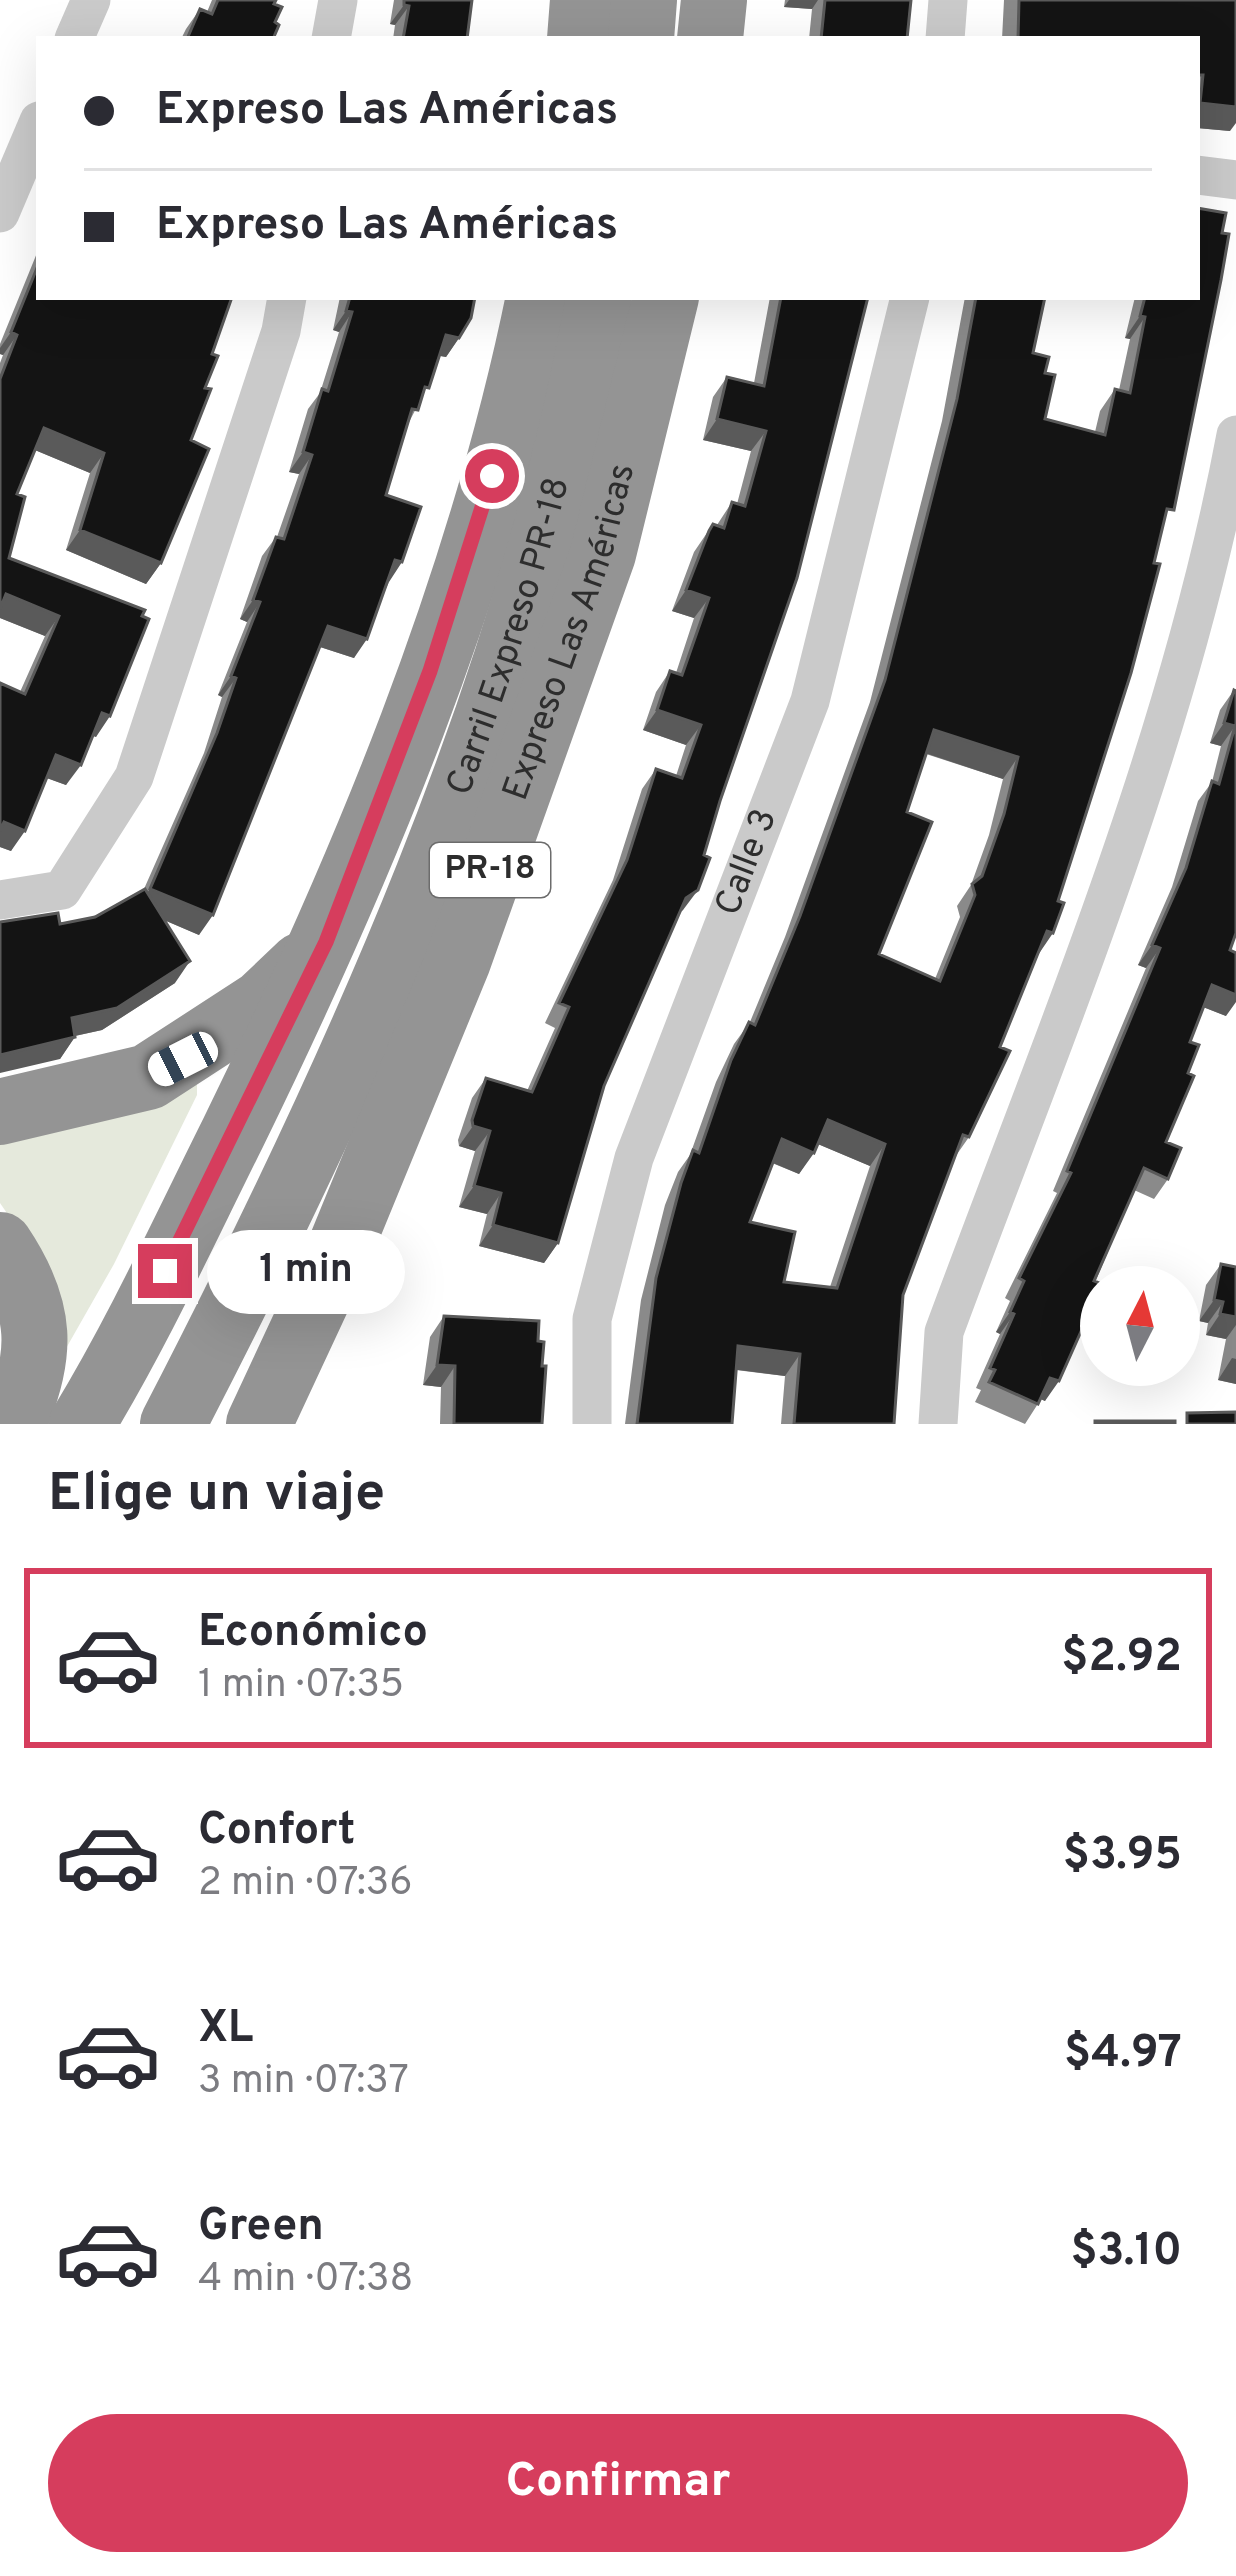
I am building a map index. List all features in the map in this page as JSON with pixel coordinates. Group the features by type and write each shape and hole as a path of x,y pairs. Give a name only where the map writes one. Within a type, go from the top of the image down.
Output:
{"highway":[{"path":"580,36 583,0"},
{"path":"641,36 644,0"},
{"path":"710,36 714,0"},
{"path":"82,1424 125,1353 326,942 465,563 538,300"},
{"name":"Carril Expreso PR-18","path":"173,1424 267,1242 475,749 532,578 598,300"},
{"name":"Expreso Las Américas","path":"259,1424 334,1263 458,961 603,554 665,300"},
{"path":"0,1112 148,1077 183,1059 262,1004 326,942"},
{"path":"0,1245 33,1313 36,1351 32,1381 13,1424"},
{"path":"309,1424 322,1382 334,1263"}],"street":[{"path":"75,36 91,0"},
{"path":"332,36 338,0"},
{"path":"945,36 948,0"},
{"path":"0,212 36,129"},
{"path":"1200,175 1236,180"},
{"path":"0,900 62,890 134,777 281,332 286,300"},
{"name":"Calle 3","path":"592,1424 592,1318 634,1159 810,701 909,300"},
{"path":"938,1424 944,1332 1156,754 1213,559 1236,435"}],"shaded area":[{"path":"190,1081 197,1085 197,1095 114,1264 52,1373 37,1257 0,1203 0,1127"}],"building":[{"path":"218,0 276,0 274,4 282,7 274,36 188,36 200,9 212,14"},
{"path":"404,0 472,0 467,36 404,36 409,6"},
{"path":"825,0 911,0 907,36 821,36"},
{"path":"1019,0 1236,0 1236,107 1200,103 1200,36 1018,36"},
{"path":"1200,209 1226,213 1222,233 1229,234 1221,280 1174,510 1167,509 1154,563 1160,564 1131,673 1058,901 1064,903 1053,933 1047,931 1000,1047 1010,1051 969,1137 963,1135 903,1295 894,1424 794,1424 800,1354 738,1346 732,1424 637,1424 656,1278 681,1183 693,1150 699,1153 731,1060 749,1022 755,1025 800,916 885,680 957,399 975,300 1044,300 1033,353 1049,357 1045,373 1055,375 1045,419 1105,435 1115,389 1130,393 1145,317 1140,316 1144,300 1200,300","holes":["934,730 1018,757 1004,814 982,876 972,884 975,895 940,981 879,954 932,822 907,812","828,1120 885,1144 837,1288 784,1282 795,1232 750,1222 782,1139 814,1153"]},
{"path":"36,270 36,300 231,300 212,354 218,356 205,388 211,389 191,440 209,449 161,563 80,530 104,453 44,428 17,494 25,497 9,558 145,610 142,616 149,619 110,716 102,713 81,765 56,755 25,831 4,822 0,831 0,683 25,694 59,616 6,594 0,609 0,379 17,335 11,332"},
{"path":"349,300 474,300 459,338 446,335 429,388 425,387 418,410 412,409 386,495 421,507 402,562 395,560 367,639 328,626 213,915 150,889 217,733 236,678 231,676 260,602 253,600 276,537 284,539 312,455 303,452 352,312 346,311"},
{"path":"780,300 867,300 797,578 720,801 704,855 710,858 698,890 686,898 604,1086 558,1243 493,1225 501,1193 474,1186 490,1131 473,1126 472,1120 486,1078 532,1092 569,1007 559,1003 627,860 656,769 682,778 701,725 657,710 670,671 682,675 709,598 686,590 713,524 724,528 732,502 745,506 766,431 717,419 727,377 764,386"},
{"path":"1234,690 1236,691 1236,933 1230,950 1236,953 1236,995 1212,985 1190,1042 1199,1045 1188,1073 1194,1076 1166,1142 1181,1148 1168,1179 1144,1168 1101,1266 1080,1266 1080,1334 1059,1381 1050,1378 1038,1404 989,1382 995,1370 990,1368 1014,1314 1010,1312 1024,1281 1019,1278 1071,1173 1067,1171 1160,948 1152,945 1186,868 1212,781 1219,784 1235,726 1224,723"},
{"path":"145,889 190,961 117,1008 72,1018 75,1037 0,1055 0,922 58,913 60,924 95,917"},
{"path":"1221,1264 1236,1267 1236,1317 1220,1314 1223,1302 1214,1300"},
{"path":"444,1316 539,1321 538,1341 544,1342 542,1366 546,1366 542,1424 454,1424 455,1366 437,1365"},
{"path":"1236,1412 1236,1424 1187,1424 1187,1413"},
{"path":"1175,1421 1175,1424 1095,1424"}],"route":[{"path":"165,1271 326,942 430,671 492,476"}]}
